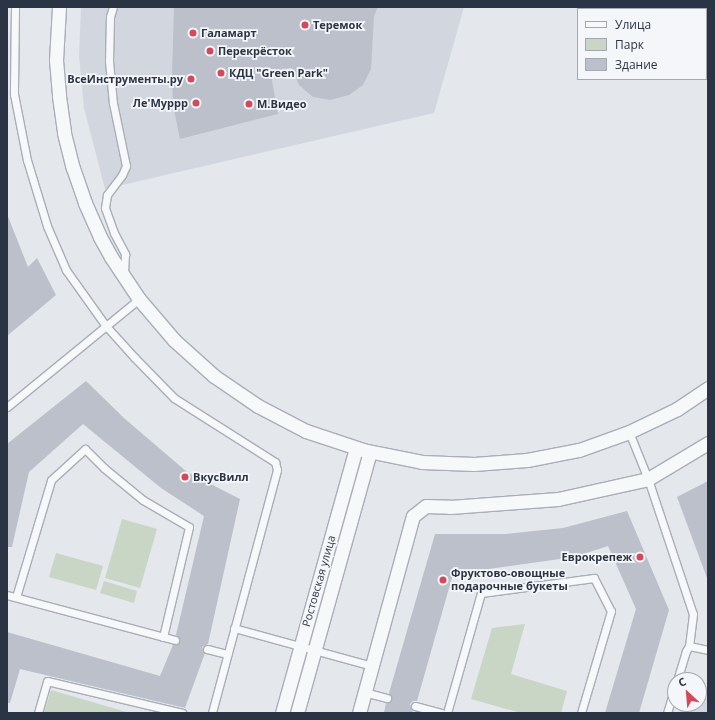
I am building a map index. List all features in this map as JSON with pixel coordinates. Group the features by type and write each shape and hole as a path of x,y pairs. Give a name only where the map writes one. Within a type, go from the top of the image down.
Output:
{"street":[{"path":"59,7 56,60 64,133 73,168 85,203 107,250 139,299 174,340 220,380 258,406 306,430 370,452 422,462 474,464 527,460 579,450 629,432 677,409 708,388"},
{"path":"359,713 413,516 426,506 450,507 558,499 648,478 708,443"},
{"name":"Ростовская улица","path":"282,713 356,448"},
{"name":"Ростовская улица","path":"297,713 370,452"}],"lane":[{"path":"15,7 14,94 27,160 47,226 66,270 106,326 174,398 275,462 278,470 212,713"},
{"path":"113,7 110,17 109,61 113,103 126,166 122,175 115,181 107,195 105,208 114,233 125,254 123,276"},
{"path":"7,407 139,299"},
{"path":"629,432 648,478 693,614 690,646 686,651 679,672"},
{"path":"16,597 51,480 85,449 104,468 144,500 189,527 163,637"},
{"path":"447,713 481,593 594,578 611,611 581,713"},
{"path":"7,595 175,640"},
{"path":"234,628 372,666"},
{"path":"690,646 708,650"},
{"path":"207,649 227,654"},
{"path":"38,713 47,681 182,713"},
{"path":"364,692 388,698"},
{"path":"415,706 441,713"}],"shaded area":[{"path":"81,7 464,7 434,113 105,189 84,108 79,56"},
{"path":"708,698 708,713 680,713 707,712"}],"green space":[{"path":"122,519 157,529 140,588 105,578"},
{"path":"56,553 103,566 96,590 49,577"},
{"path":"104,581 137,591 134,603 100,593"},
{"path":"525,624 511,674 567,691 561,713 521,713 471,699 492,628"},
{"path":"51,690 130,713 44,713"}],"building":[{"name":"КДЦ \"Green Park\"","path":"174,7 378,7 374,16 371,69 363,85 349,95 330,100 313,97 299,85 292,68 270,70 278,114 180,139 173,105 172,76"},
{"path":"7,214 28,267 37,258 56,295 7,336"},
{"path":"86,381 124,418 187,472 240,499 208,644 202,647 205,653 185,708 20,669 10,703 7,703 7,632 160,676 173,645 177,645 180,641 176,635 204,516 161,488 83,424 29,472 12,547 7,547 7,444"},
{"path":"708,481 708,578 707,578 677,497"},
{"path":"627,511 669,610 639,713 605,713 636,609 608,546 574,557 453,574 417,701 413,701 410,704 413,713 384,713 386,703 392,700 389,693 435,534 506,534 563,528"}],"place":[{"name":"Теремок","path":"305,25"},
{"name":"Галамарт","path":"193,33"},
{"name":"Перекрёсток","path":"210,51"},
{"name":"КДЦ \"Green Park\"","path":"221,73"},
{"name":"ВсеИнструменты.ру","path":"191,79"},
{"name":"Ле'Муррр","path":"196,103"},
{"name":"М.Видео","path":"249,104"},
{"name":"ВкусВилл","path":"185,477"},
{"name":"Еврокрепеж","path":"640,557"},
{"name":"Фруктово-овощные подарочные букеты","path":"443,580"}]}
